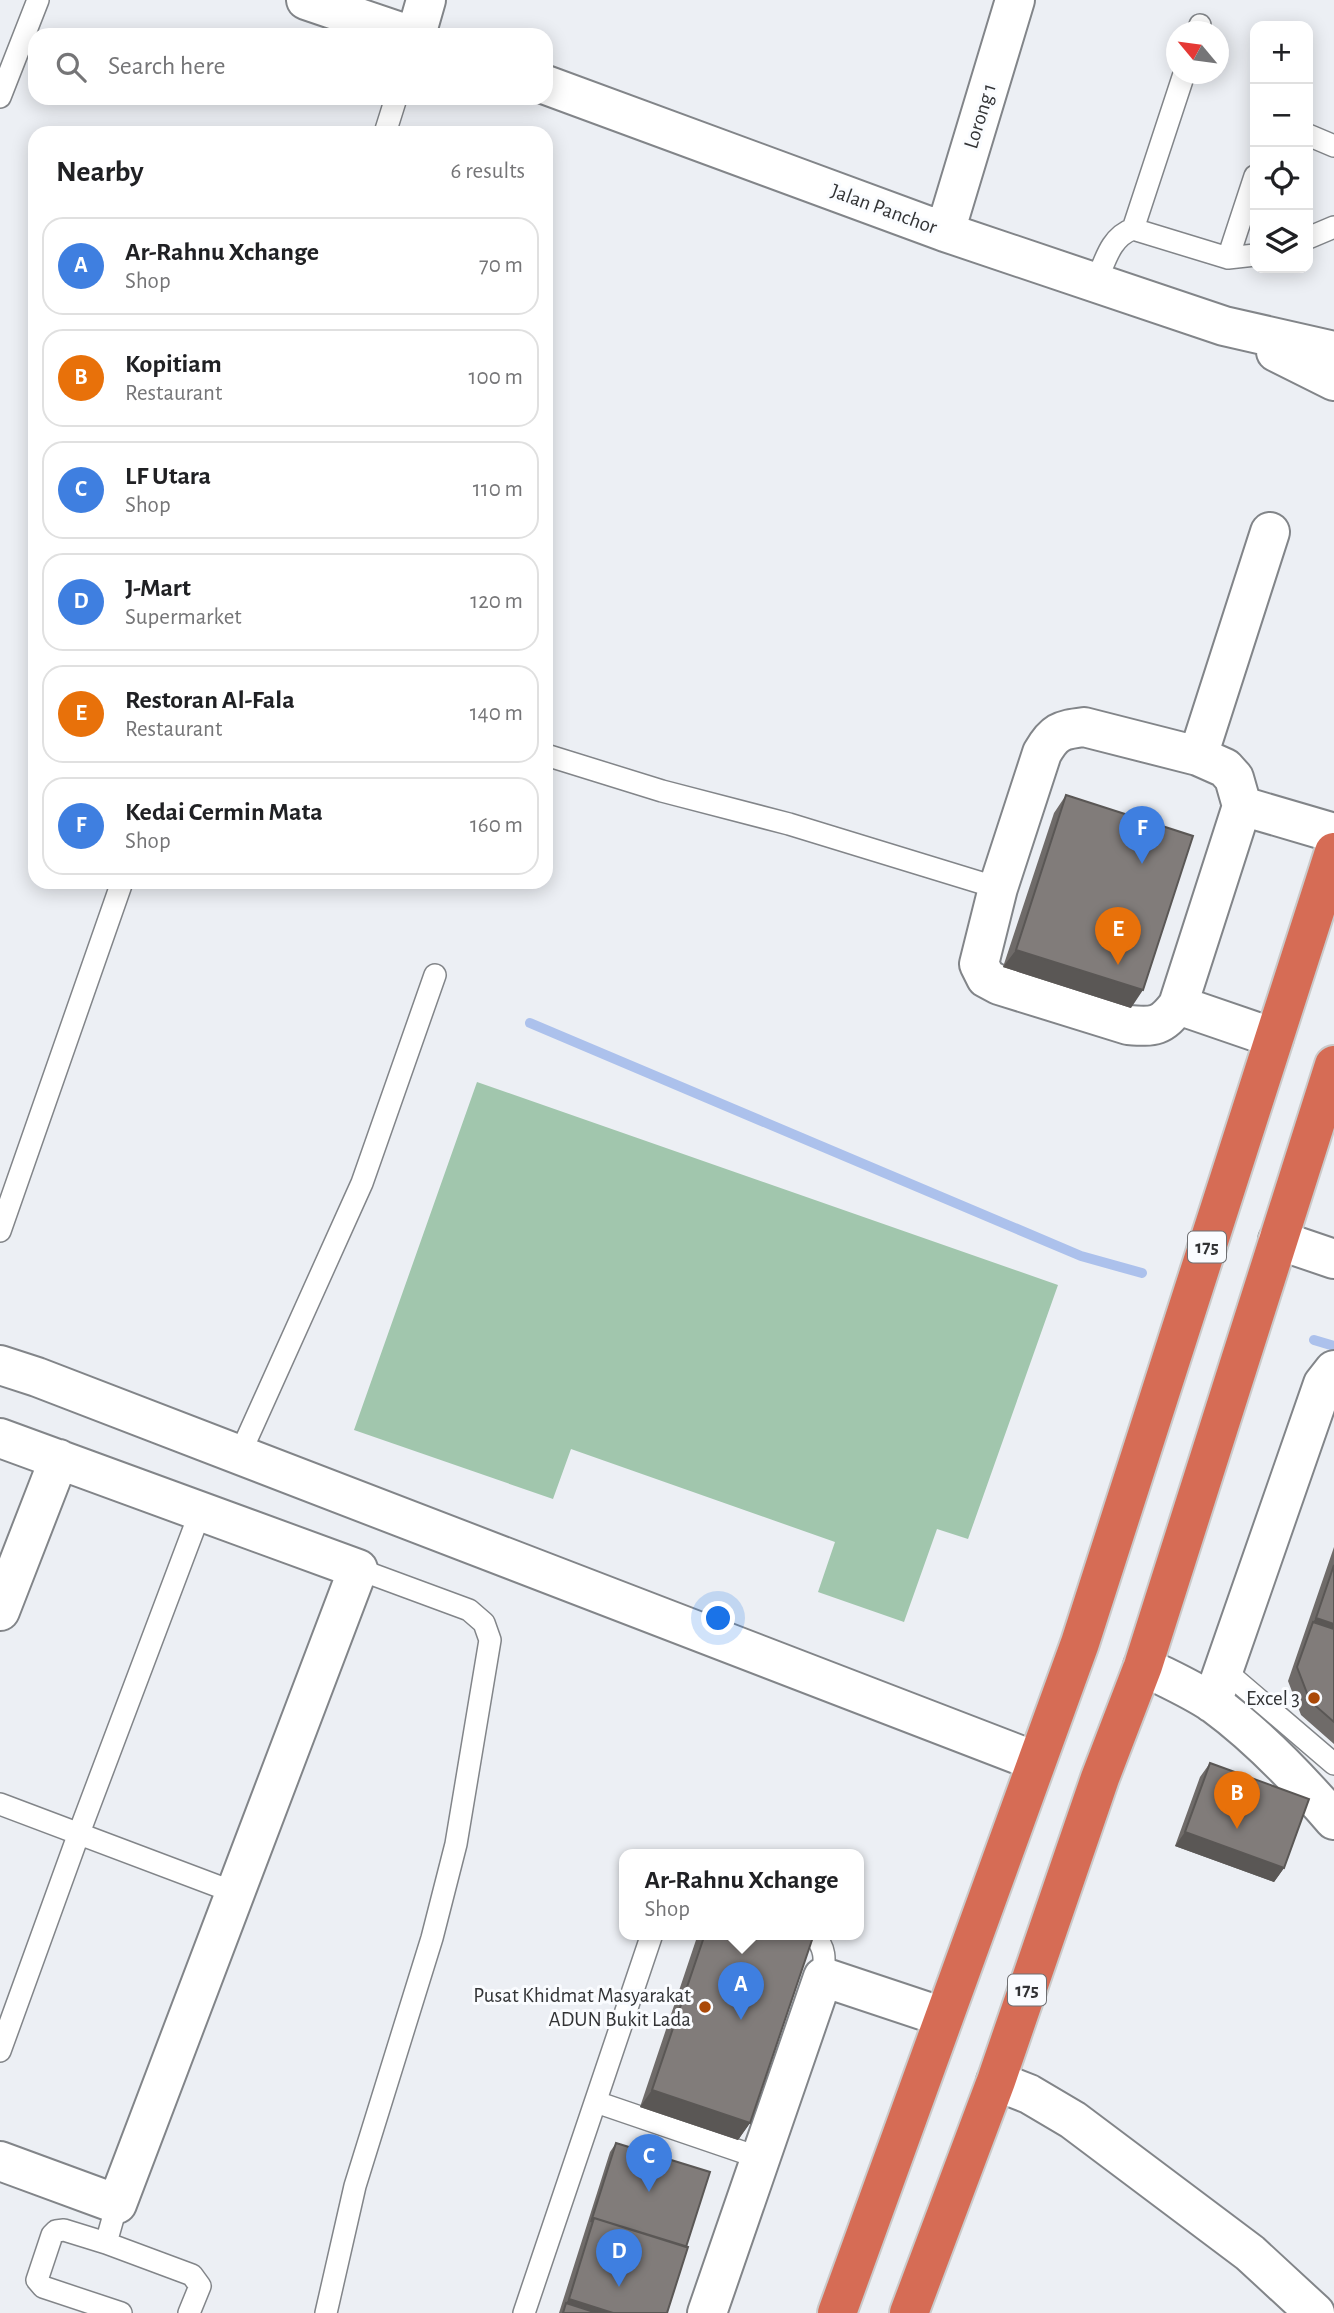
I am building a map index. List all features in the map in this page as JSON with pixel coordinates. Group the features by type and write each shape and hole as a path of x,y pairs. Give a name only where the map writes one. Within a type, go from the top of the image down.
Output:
{"highway":[{"name":"175","path":"837,2313 1080,1643 1334,852"},
{"name":"175","path":"909,2313 996,2081 1100,1778 1143,1666 1279,1240 1324,1131 1334,1065"}],"street":[{"path":"306,0 388,28"},
{"path":"418,28 426,0"},
{"name":"Lorong 1","path":"945,232 1015,0"},
{"name":"Jalan Panchor","path":"553,88 945,232 1224,326"},
{"path":"1224,326 1334,351"},
{"path":"1224,326 1334,381"},
{"path":"1198,756 1270,532"},
{"path":"1084,727 1198,756 1224,768 1234,778 1241,806 1178,1005 1165,1022 1148,1027 1128,1025 999,985 986,978 979,964 998,888 1042,753 1051,737 1068,729 1084,727"},
{"path":"1241,806 1334,833"},
{"path":"1178,1005 1275,1038"},
{"path":"1279,1240 1334,1259"},
{"path":"0,1365 1035,1761"},
{"path":"1217,1686 1323,1384 1334,1370"},
{"path":"0,1438 358,1569 117,2204 0,2161"},
{"path":"0,1611 59,1459"},
{"path":"1143,1666 1217,1686 1334,1820"},
{"path":"707,2313 822,1977 943,2017"},
{"path":"996,2081 1029,2094 1073,2120 1250,2253 1315,2313"}],"lane":[{"path":"0,97 38,0"},
{"path":"1133,229 1181,84"},
{"path":"387,126 394,105"},
{"path":"1313,137 1334,146"},
{"path":"1228,258 1250,191"},
{"path":"1313,236 1334,227"},
{"path":"1096,282 1111,246 1124,232 1133,229 1228,258 1250,256"},
{"path":"553,757 662,791 789,824 998,888"},
{"path":"0,1231 120,889"},
{"path":"239,1456 362,1183 435,975"},
{"path":"0,2051 201,1510"},
{"path":"326,2313 355,2186 411,2011 456,1844 490,1640 484,1623 469,1610 358,1569"},
{"path":"1217,1686 1334,1764"},
{"path":"0,1804 236,1892"},
{"path":"524,2313 650,1940"},
{"path":"818,1940 825,1955 822,1977"},
{"path":"596,2102 760,2158"},
{"path":"106,2243 117,2204"},
{"path":"121,2313 43,2287 37,2280 51,2235 56,2231 71,2232 192,2275 200,2286 189,2313"}],"green space":[{"path":"477,1082 1058,1285 968,1539 937,1529 904,1622 818,1592 835,1542 571,1449 553,1499 354,1430"}],"building":[{"path":"1066,795 1193,836 1143,990 1016,950"},
{"path":"1334,1565 1334,1624 1316,1618"},
{"name":"Excel 3","path":"1313,1622 1334,1629 1334,1722 1310,1701 1297,1667"},
{"path":"1210,1763 1309,1799 1284,1868 1185,1832"},
{"path":"703,1940 812,1940 750,2123 652,2090"},
{"path":"616,2143 710,2172 686,2247 594,2218 591,2222"},
{"path":"594,2218 688,2247 667,2313 613,2313 569,2299"},
{"path":"566,2303 597,2313 563,2313"}],"waterway":[{"path":"530,1023 1081,1256 1142,1273"},
{"path":"1314,1340 1334,1346"}],"place":[{"name":"Kedai Cermin Mata","path":"1142,864"},
{"name":"Restoran Al-Fala","path":"1118,965"},
{"name":"Excel 3","path":"1314,1698"},
{"name":"Kopitiam","path":"1237,1829"},
{"name":"Pusat Khidmat Masyarakat ADUN Bukit Lada","path":"705,2007"},
{"name":"Ar-Rahnu Xchange","path":"741,2020"},
{"name":"LF Utara","path":"649,2192"},
{"name":"J-Mart","path":"619,2287"}]}
